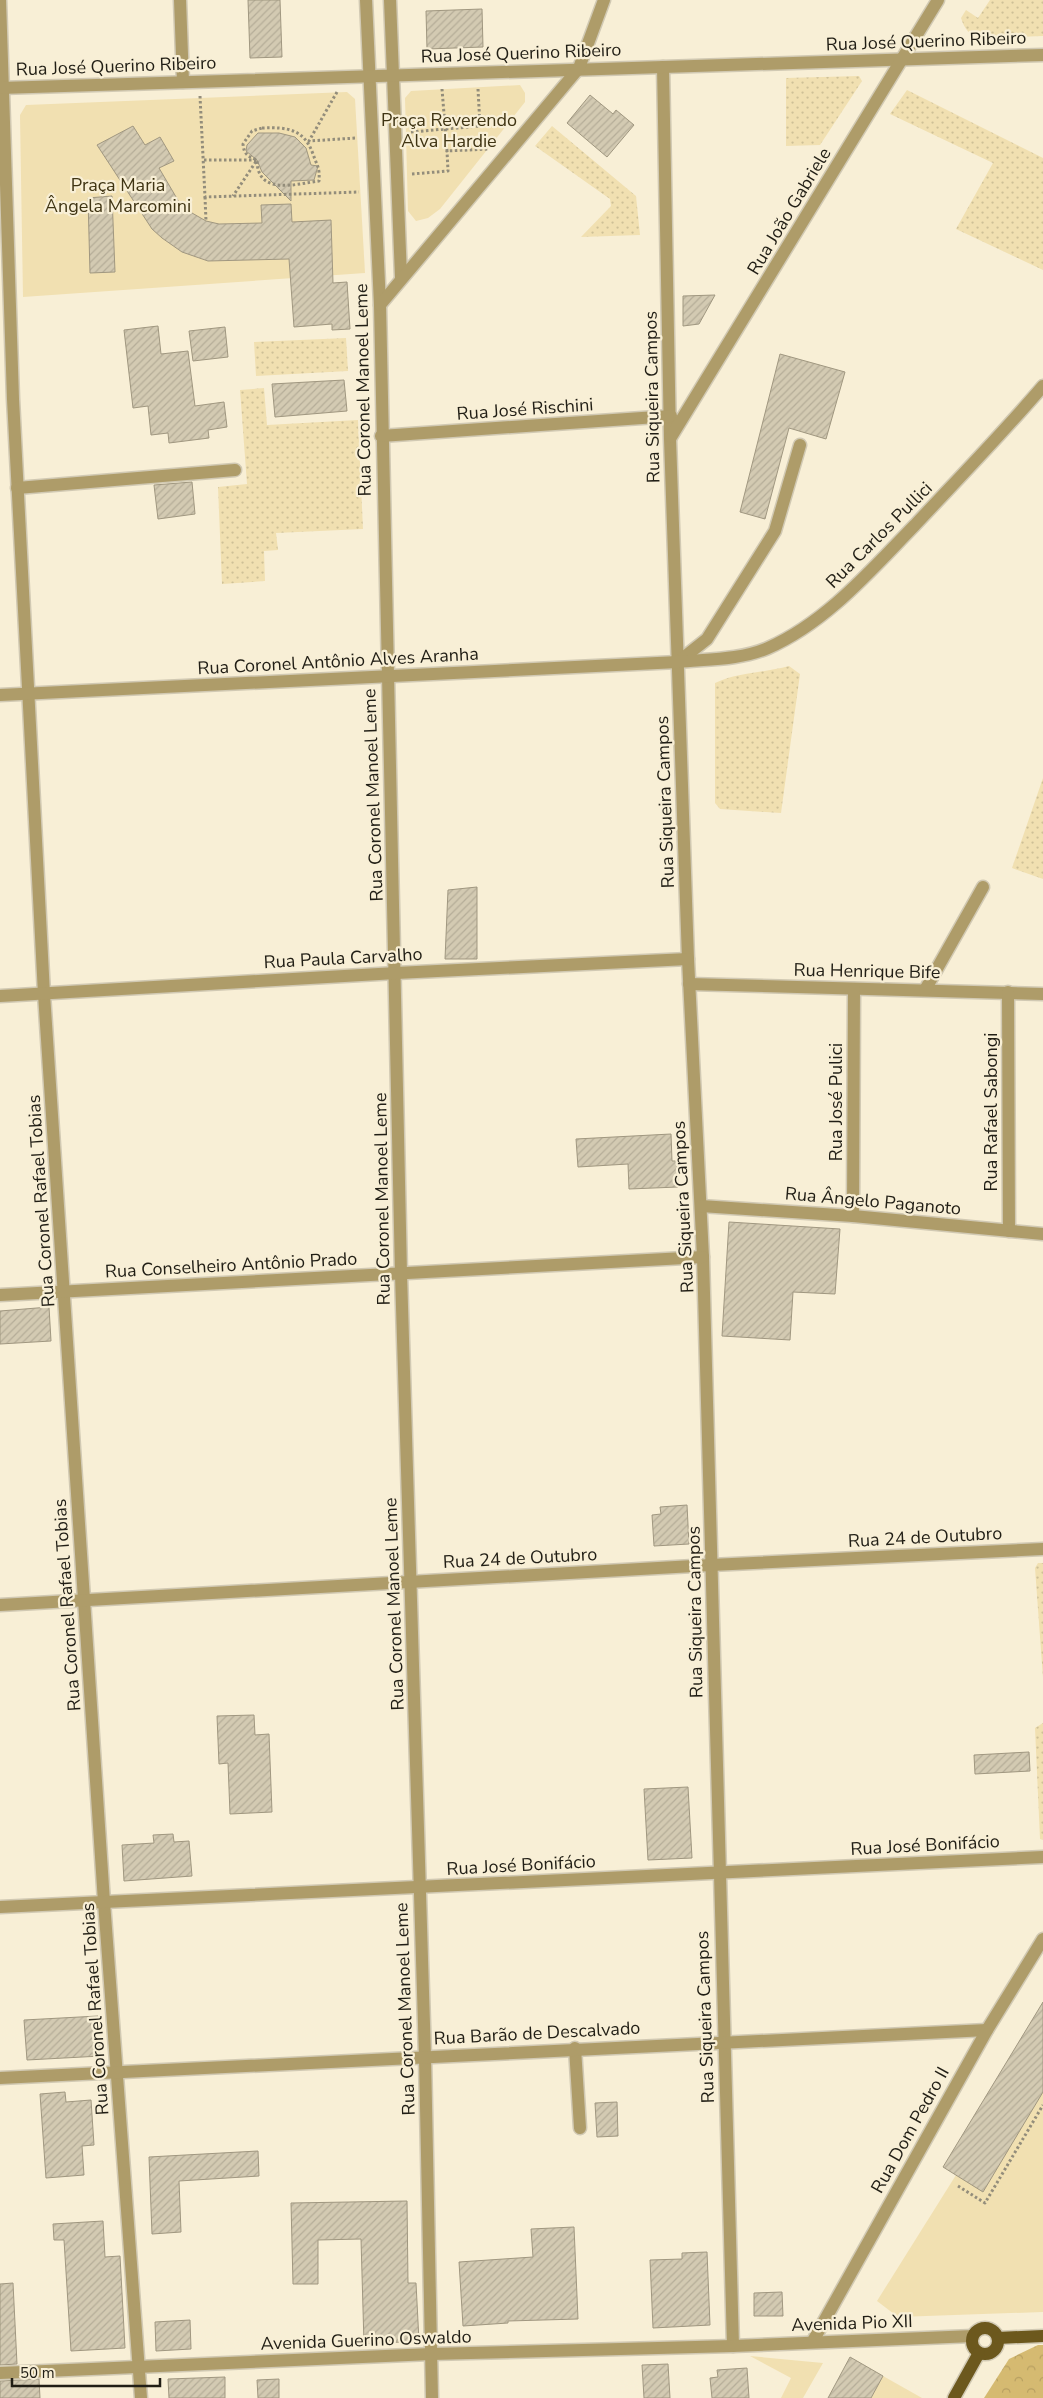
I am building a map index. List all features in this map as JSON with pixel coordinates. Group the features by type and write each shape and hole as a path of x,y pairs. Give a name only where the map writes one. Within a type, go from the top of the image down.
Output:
{"main road":[{"path":"985,2328 994,2331 998,2338 997,2346 992,2352 985,2354 979,2353 972,2343 976,2331 985,2328"},
{"path":"998,2338 1043,2336"},
{"path":"954,2398 979,2353"}],"street":[{"name":"Rua Coronel Rafael Tobias","path":"0,0 13,399 44,994 104,1902 141,2398"},
{"path":"180,0 183,82"},
{"name":"Rua Coronel Manoel Leme","path":"366,0 369,77 374,136 380,305 381,436 396,973 401,1274 425,2057 432,2398"},
{"path":"390,0 401,277"},
{"path":"380,305 401,277 579,68 604,0"},
{"name":"Rua João Gabriele","path":"670,439 938,0"},
{"name":"Rua José Querino Ribeiro","path":"2,88 346,76 369,77 579,68 1043,55"},
{"name":"Rua Siqueira Campos","path":"663,67 670,439 688,959 703,1258 723,2041 733,2346"},
{"path":"377,223 399,222"},
{"name":"Rua Carlos Pullici","path":"678,662 736,657 767,648 801,630 848,594 993,444 1043,386"},
{"path":"0,400 13,399"},
{"name":"Rua José Rischini","path":"381,436 671,416"},
{"path":"678,662 707,639 775,531 800,445"},
{"path":"17,488 235,470"},
{"name":"Rua Coronel Antônio Alves Aranha","path":"0,695 678,662"},
{"path":"925,990 983,887"},
{"name":"Rua Paula Carvalho","path":"0,996 396,973 688,959"},
{"name":"Rua Henrique Bife","path":"690,984 1043,994"},
{"name":"Rua José Pulici","path":"854,989 854,1216"},
{"name":"Rua Rafael Sabongi","path":"1008,992 1009,1231"},
{"name":"Rua Ângelo Paganoto","path":"701,1206 854,1216 1043,1234"},
{"name":"Rua Conselheiro Antônio Prado","path":"0,1295 703,1258"},
{"name":"Rua 24 de Outubro","path":"0,1605 711,1564 1043,1549"},
{"name":"Rua José Bonifácio","path":"0,1907 419,1889 719,1872 1043,1857"},
{"name":"Rua Dom Pedro II","path":"813,2341 987,2030 1043,1939"},
{"name":"Rua Barão de Descalvado","path":"0,2078 575,2048 987,2030"},
{"path":"575,2048 580,2128"},
{"name":"Avenida Pio XII","path":"733,2346 813,2341 973,2336"},
{"name":"Avenida Guerino Oswaldo","path":"0,2373 432,2354 733,2346"}],"path":[{"path":"309,141 346,76"},
{"path":"200,81 206,221"},
{"path":"478,86 480,126"},
{"path":"407,174 448,171 442,88"},
{"path":"406,132 509,124"},
{"path":"271,128 294,131 309,141 320,166 319,181 282,186 272,184 264,180 257,171 257,160 247,156 244,151 243,144 252,131 271,128"},
{"path":"309,141 374,136"},
{"path":"447,151 488,149"},
{"path":"204,160 257,160"},
{"path":"233,196 257,160"},
{"path":"205,196 376,192"},
{"path":"958,2186 985,2203 1043,2105"}],"green space":[{"path":"990,0 1043,0 1043,36 982,38 971,34 964,26 961,18 966,10 978,18"},
{"path":"859,76 862,81 820,145 786,146 786,78"},
{"name":"Praça Reverendo Alva Hardie","path":"520,85 525,93 525,102 440,209 428,218 416,221 408,211 405,98 411,91"},
{"path":"907,90 1043,158 1043,270 956,229 993,163 890,114"},
{"name":"Praça Maria Ângela Marcomini","path":"347,92 355,99 365,273 23,297 20,115 26,105"},
{"path":"552,126 636,196 640,235 581,237 611,206 610,199 535,146"},
{"path":"346,338 348,371 256,376 254,342"},
{"path":"264,388 267,425 358,420 363,529 276,533 278,550 264,551 265,581 222,584 218,487 247,484 240,390"},
{"path":"789,666 800,674 781,813 720,809 715,803 715,683 724,679"},
{"path":"1043,778 1043,879 1012,868"},
{"path":"1038,1563 1043,1563 1043,1678 1035,1568"},
{"path":"1043,1723 1043,1840 1040,1839 1035,1728"},
{"path":"1043,2092 1043,2312 898,2317 877,2301 956,2175"},
{"path":"1038,2345 1043,2345 1043,2398 984,2398 1009,2359"},
{"path":"750,2356 823,2363 803,2398 781,2398 791,2378"},
{"path":"883,2376 922,2398 871,2398"}],"building":[{"path":"248,0 280,0 282,57 250,58"},
{"path":"482,9 483,47 427,49 426,11"},
{"path":"590,95 613,114 616,110 634,125 607,157 567,123"},
{"path":"133,126 145,145 160,137 174,161 159,168 185,209 206,221 219,224 262,223 261,205 291,204 292,222 331,220 333,283 347,282 350,329 332,330 332,324 294,327 289,259 208,261 182,252 152,229 97,145"},
{"path":"258,133 279,133 295,137 306,148 311,165 318,166 314,180 291,181 291,201 262,172 257,160 246,151 247,145"},
{"path":"112,196 115,272 90,273 88,198"},
{"path":"715,295 699,324 683,326 683,296"},
{"path":"158,326 161,354 188,351 195,406 224,402 227,427 208,430 209,438 169,443 168,433 151,435 148,406 133,408 124,330"},
{"path":"225,327 228,357 193,361 189,331"},
{"path":"780,354 845,372 826,439 789,428 765,519 740,512"},
{"path":"344,380 347,411 275,417 272,384"},
{"path":"192,482 195,514 158,519 154,485"},
{"path":"477,887 477,959 445,959 448,890"},
{"path":"671,1134 672,1161 677,1161 678,1187 629,1189 628,1164 578,1167 576,1139"},
{"path":"729,1222 840,1229 835,1294 793,1292 790,1340 722,1336"},
{"path":"49,1307 51,1341 0,1344 0,1311"},
{"path":"687,1505 689,1544 654,1546 652,1515 661,1514 660,1507"},
{"path":"254,1715 255,1735 269,1734 272,1812 230,1814 228,1763 219,1764 217,1716"},
{"path":"1029,1752 1030,1771 975,1774 974,1755"},
{"path":"688,1787 692,1858 648,1860 644,1789"},
{"path":"173,1834 174,1842 189,1841 192,1876 124,1881 122,1845 154,1843 153,1835"},
{"path":"1043,2002 1043,2092 983,2192 943,2167"},
{"path":"98,2016 101,2056 27,2060 24,2020"},
{"path":"65,2092 66,2102 91,2100 94,2145 82,2146 84,2175 46,2178 40,2094"},
{"path":"617,2102 618,2136 597,2137 595,2103"},
{"path":"258,2151 259,2176 179,2181 181,2232 152,2234 149,2157"},
{"path":"407,2201 408,2283 416,2283 419,2341 364,2344 361,2239 318,2240 318,2284 293,2284 291,2203"},
{"path":"103,2221 105,2257 120,2256 125,2348 71,2351 64,2240 54,2240 53,2224"},
{"path":"574,2227 578,2319 508,2321 508,2323 463,2326 459,2262 533,2257 531,2229"},
{"path":"707,2252 710,2325 653,2328 650,2260 682,2259 682,2253"},
{"path":"13,2283 17,2364 0,2365 0,2284"},
{"path":"782,2292 783,2316 754,2316 754,2293"},
{"path":"190,2320 191,2349 156,2351 155,2322"},
{"path":"850,2357 883,2376 871,2398 828,2398"},
{"path":"668,2364 670,2398 644,2398 642,2365"},
{"path":"747,2368 749,2398 712,2398 710,2378 718,2377 717,2370"},
{"path":"225,2377 225,2398 169,2398 168,2379"},
{"path":"39,2379 40,2398 0,2398 0,2381"},
{"path":"279,2379 279,2398 258,2398 257,2380"}]}
